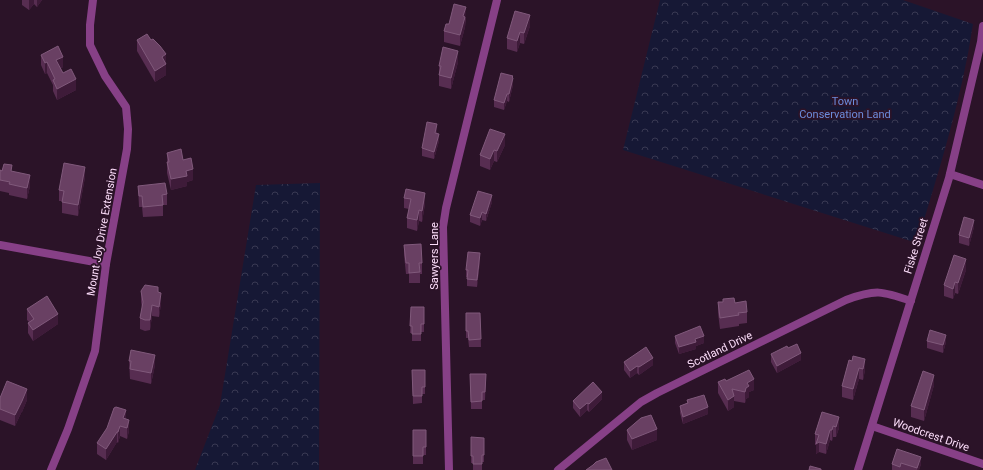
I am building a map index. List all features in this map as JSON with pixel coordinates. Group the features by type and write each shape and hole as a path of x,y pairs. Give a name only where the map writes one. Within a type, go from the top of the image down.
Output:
{"street":[{"name":"Mount Joy Drive Extension","path":"51,470 68,429 95,351 106,264 127,149 128,129 126,107 105,76 90,45 90,25 93,0"},
{"name":"Sawyers Lane","path":"449,470 443,226 446,208 497,0"},
{"name":"Fiske Street","path":"858,470 950,174 981,42 983,26"},
{"path":"950,174 983,184"},
{"path":"0,245 106,264"},
{"name":"Scotland Drive","path":"558,470 646,399 846,300 866,293 878,292 890,294 911,301"},
{"name":"Woodcrest Drive","path":"872,426 983,464"}],"green space":[{"name":"Town Conservation Land","path":"660,0 903,0 973,24 963,79 956,107 917,243 623,150"},
{"path":"320,183 319,470 195,470 220,405 256,185"}],"building":[{"path":"454,4 466,7 460,35 444,31 446,24 449,24"},
{"path":"515,11 530,15 524,33 520,32 517,41 507,38"},
{"path":"147,34 151,40 153,39 166,54 162,57 166,64 155,71 137,40"},
{"path":"58,46 63,57 56,60 63,73 71,69 76,79 57,89 53,80 55,79 47,62 45,63 41,55"},
{"path":"443,47 458,51 451,78 439,75 441,66 439,66"},
{"path":"501,73 513,76 509,94 507,94 504,103 494,100"},
{"path":"427,122 437,124 435,133 439,134 434,152 422,148"},
{"path":"490,129 505,134 497,151 494,150 490,159 480,155"},
{"path":"181,149 183,160 191,158 193,169 186,171 187,176 171,179 167,162 169,162 167,153"},
{"path":"64,163 85,167 78,205 62,202 64,191 59,190"},
{"path":"4,164 12,165 11,171 30,175 27,188 9,184 10,182 0,180 0,170 2,171"},
{"path":"165,183 167,194 162,195 163,205 143,207 142,196 139,196 138,186"},
{"path":"406,189 425,193 422,211 419,210 417,220 407,218 411,199 404,198"},
{"path":"478,191 492,195 486,214 482,212 480,218 470,215"},
{"path":"964,217 974,220 969,238 959,235"},
{"path":"421,244 422,263 419,263 420,272 409,273 409,263 406,263 404,245"},
{"path":"468,252 480,253 477,280 467,279 468,270 466,270"},
{"path":"954,255 966,259 958,283 955,282 953,289 944,285"},
{"path":"145,285 158,287 158,292 161,293 159,307 152,305 150,320 140,318 143,302 141,291"},
{"path":"47,296 58,314 33,330 28,323 34,319 27,309"},
{"path":"734,298 735,303 746,301 747,312 720,318 718,302 723,302 723,299"},
{"path":"411,307 424,307 424,324 421,324 421,334 412,334 412,326 410,326"},
{"path":"466,313 480,313 481,339 469,340 468,331 466,331"},
{"path":"700,326 704,336 695,339 696,342 679,347 675,336"},
{"path":"930,330 946,335 943,345 927,341"},
{"path":"797,344 801,353 777,366 771,354 787,346 788,348"},
{"path":"646,347 653,358 630,371 624,362"},
{"path":"131,350 155,355 151,373 130,369 131,361 129,361"},
{"path":"853,356 865,359 863,369 859,368 853,389 842,386 849,360 852,361"},
{"path":"412,370 425,370 425,387 422,387 422,396 413,396"},
{"path":"749,370 754,379 747,383 749,386 746,388 745,392 732,389 734,396 728,400 718,382 725,379 726,381"},
{"path":"923,371 934,375 924,410 911,406"},
{"path":"470,374 486,374 485,392 482,392 482,401 471,402"},
{"path":"7,381 27,389 15,415 0,409 0,398"},
{"path":"593,382 602,392 589,404 587,403 580,409 573,401"},
{"path":"704,395 708,407 683,417 680,406 688,403 687,400"},
{"path":"116,407 126,410 123,418 129,420 127,428 120,426 118,432 106,449 97,443 107,428 114,408"},
{"path":"822,412 839,417 836,427 833,426 832,430 830,430 826,444 819,442 816,444 819,435 815,434"},
{"path":"651,415 657,429 632,439 627,430 641,418"},
{"path":"413,430 426,430 426,447 423,447 423,456 413,456"},
{"path":"471,437 484,438 484,455 482,455 482,464 473,464 473,456 471,456"},
{"path":"897,449 921,457 917,468 901,463 900,467 892,464"},
{"path":"606,458 612,470 586,470 596,462"},
{"path":"810,466 821,469 821,470 809,470"}]}
